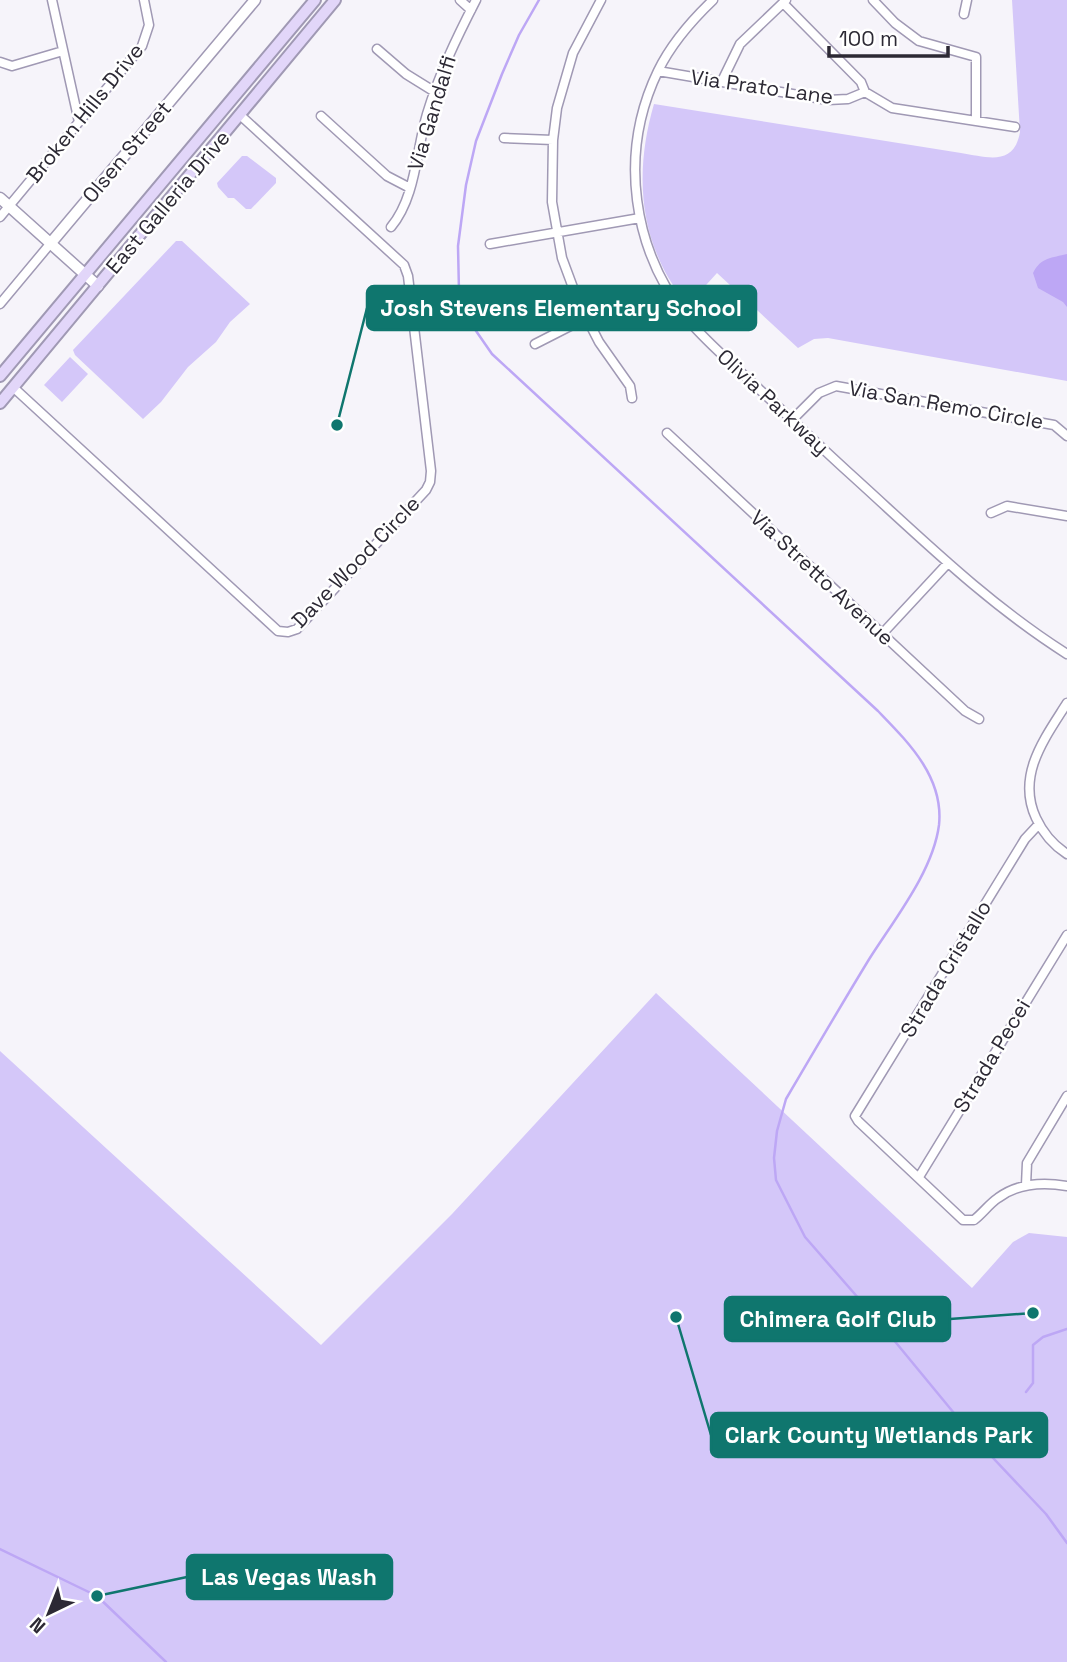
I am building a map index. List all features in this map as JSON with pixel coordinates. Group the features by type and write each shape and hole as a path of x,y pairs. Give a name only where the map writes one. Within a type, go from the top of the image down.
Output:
{"main road":[{"name":"East Galleria Drive","path":"0,376 292,31 315,0"},
{"name":"East Galleria Drive","path":"0,403 335,0"},
{"path":"240,115 240,102 289,43 292,31"},
{"path":"0,394 14,388"}],"street":[{"path":"52,0 79,122"},
{"name":"Broken Hills Drive","path":"0,217 142,46 149,25 144,0"},
{"name":"Olsen Street","path":"0,304 255,0"},
{"path":"460,0 471,10"},
{"name":"Via Gandalfi","path":"391,227 400,217 410,188 447,57 476,0"},
{"path":"601,0 573,53 557,108 553,140 552,202 566,270 586,318 599,342 630,386 632,398"},
{"name":"Olivia Parkway","path":"713,0 681,36 658,71 645,104 636,143 635,187 640,218 656,268 689,320 704,337 792,421 1011,618 1067,654"},
{"path":"873,0 895,23 919,41 976,57 976,121"},
{"path":"964,14 967,0"},
{"path":"722,81 740,44 785,2 861,82 865,92 892,108 1015,127"},
{"path":"377,49 406,74 435,92"},
{"path":"0,62 12,65 63,51"},
{"name":"Via Prato Lane","path":"658,71 828,100 848,99 865,92"},
{"name":"Dave Wood Circle","path":"14,388 278,631 297,629 426,490 431,471 408,276 404,265 240,115"},
{"path":"321,116 387,176 410,188"},
{"path":"504,138 553,140"},
{"path":"0,198 98,286"},
{"path":"490,244 640,218"},
{"path":"535,344 586,318"},
{"name":"Via San Remo Circle","path":"792,421 819,393 836,386 1054,425 1067,436"},
{"name":"Via Stretto Avenue","path":"667,433 965,711 979,719"},
{"path":"991,513 1007,506 1067,516"},
{"path":"882,634 948,563"},
{"path":"1067,703 1041,746 1031,770 1030,799 1047,837 1067,854"},
{"name":"Strada Cristallo","path":"919,1177 858,1122 855,1116 1025,839 1039,824"},
{"name":"Strada Pecei","path":"919,1177 1067,935"},
{"path":"1026,1185 1027,1163 1067,1096"},
{"path":"919,1177 962,1220 974,1220 999,1197 1026,1185 1067,1186"}],"shaded area":[{"path":"1012,0 1067,0 1067,381 828,338 814,339 798,348 717,273 687,306 662,265 647,221 643,163 654,104 980,156 1006,155 1017,143 1020,132"},
{"path":"242,156 247,156 276,178 276,183 251,209 246,209 234,198 228,198 217,183"},
{"path":"176,241 182,241 250,304 230,322 216,342 188,367 161,402 143,419 75,355 73,350"},
{"path":"1067,254 1067,307 1038,288 1033,273 1043,261"},
{"path":"70,357 88,374 62,402 44,385"},
{"path":"656,993 972,1288 1013,1242 1029,1233 1067,1237 1067,1662 0,1662 0,1051 321,1345 452,1214"}],"waterway":[{"path":"539,0 519,35 476,141 466,185 458,246 459,292 474,328 492,354 878,711 912,748 930,776 936,791 939,825 929,860 911,896 868,961 786,1099 777,1131 774,1158 776,1180 805,1237 977,1441 1046,1514 1067,1543"},
{"path":"1026,1392 1033,1383 1033,1345 1043,1337 1067,1329"},
{"path":"983,1445 1006,1414"},
{"path":"0,1549 97,1596 166,1662"}],"place":[{"name":"Josh Stevens Elementary School","path":"337,425"},
{"name":"Chimera Golf Club","path":"1033,1313"},
{"name":"Clark County Wetlands Park","path":"676,1317"},
{"name":"Las Vegas Wash","path":"97,1596"}]}
